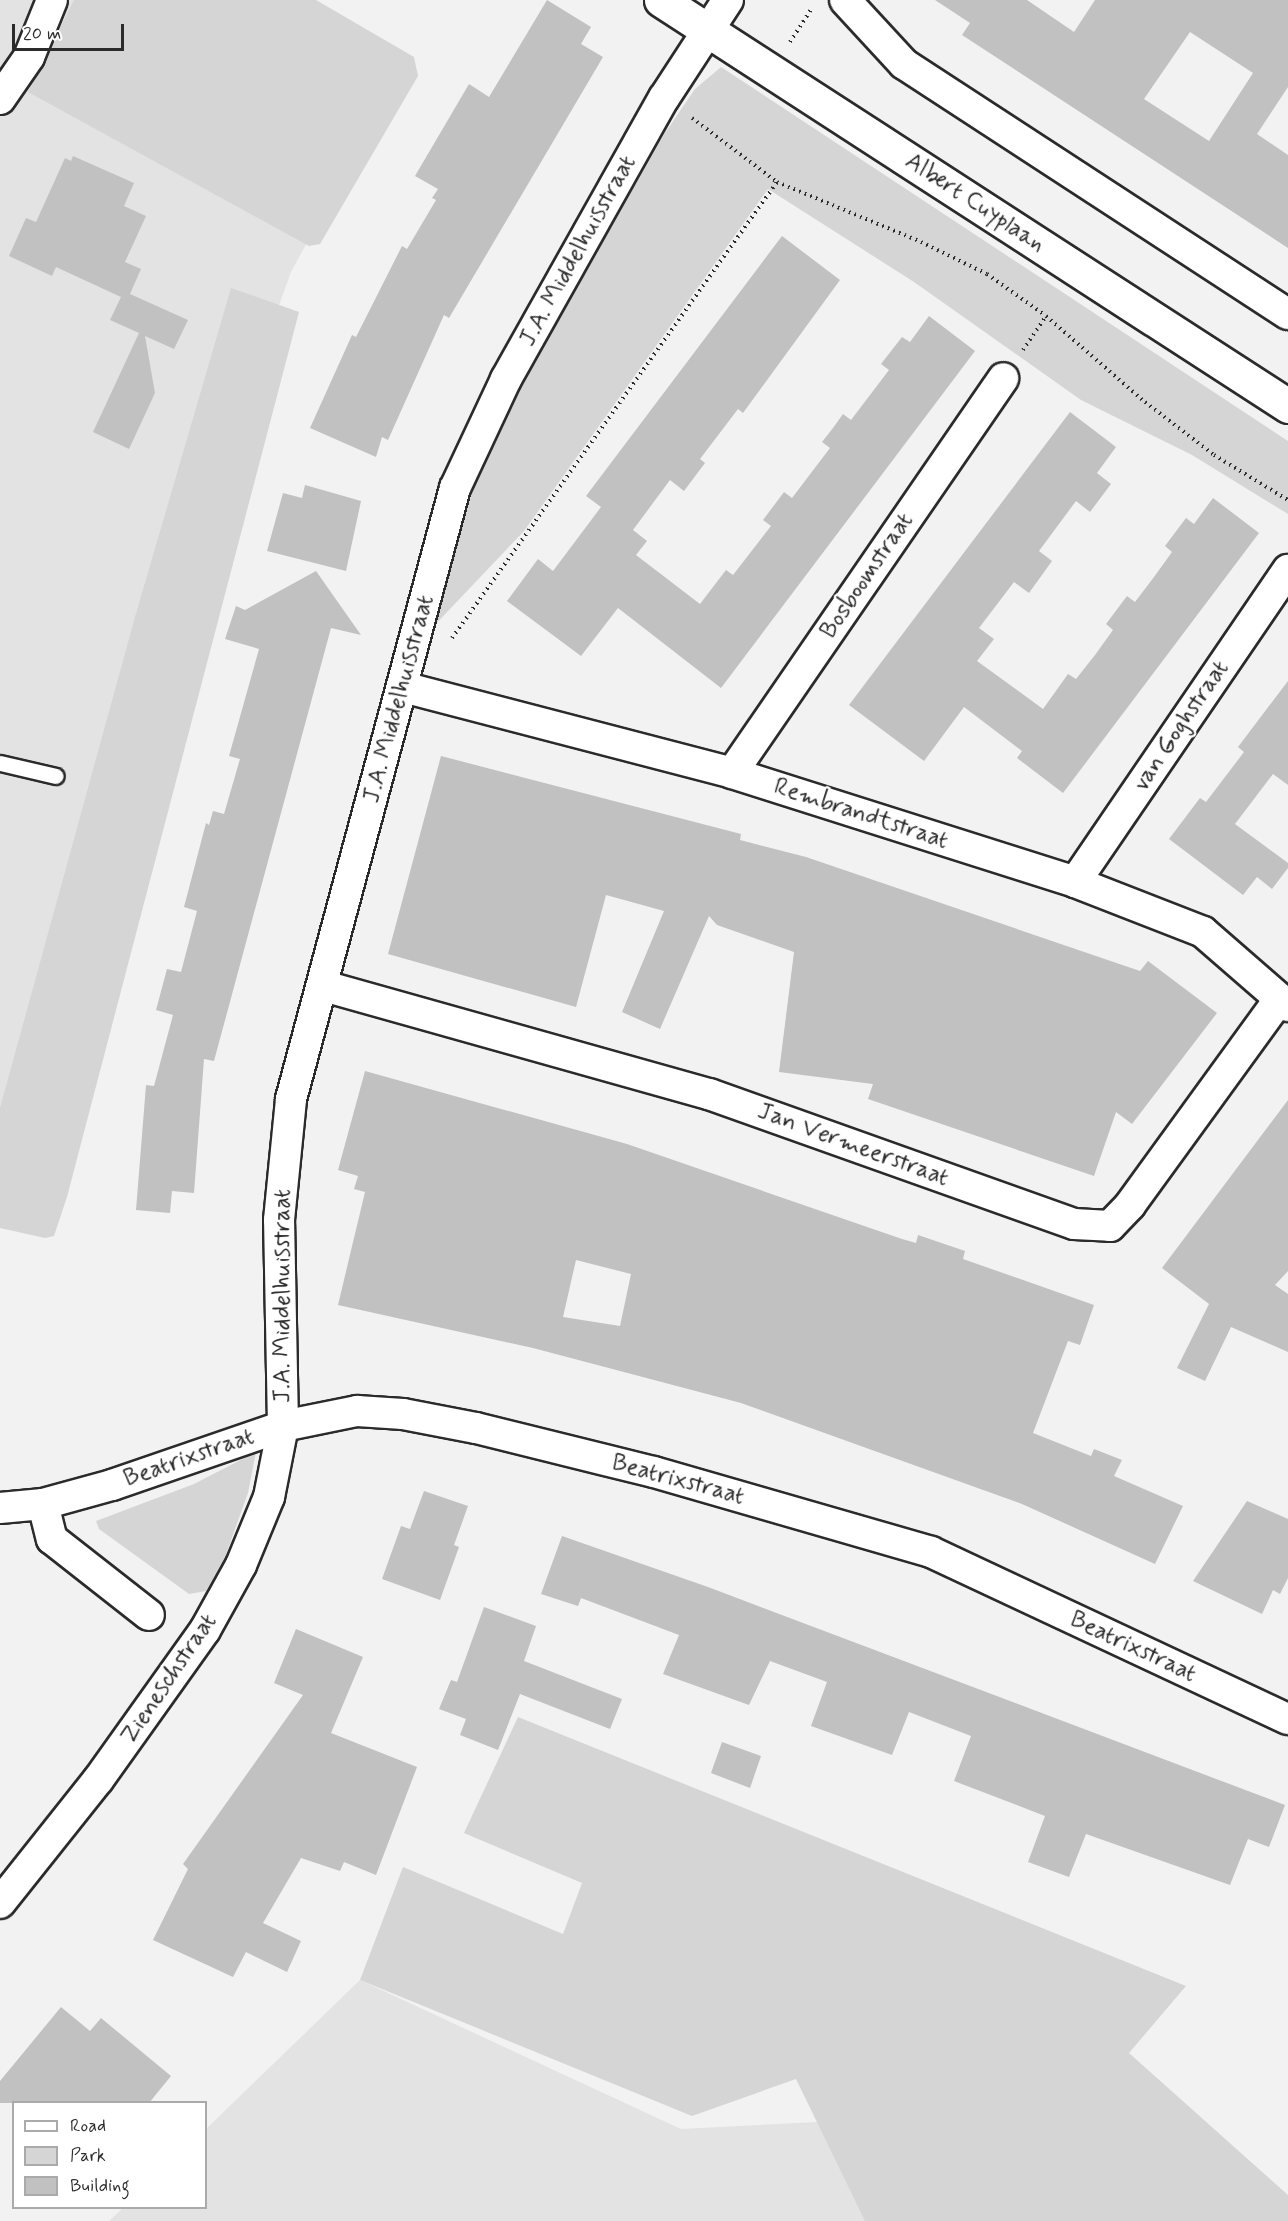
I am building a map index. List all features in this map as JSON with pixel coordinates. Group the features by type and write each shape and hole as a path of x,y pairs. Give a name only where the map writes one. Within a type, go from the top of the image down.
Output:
{"street":[{"path":"0,99 29,57 52,0"},
{"name":"Albert Cuyplaan","path":"661,0 1288,406"},
{"name":"J.A. Middelhuisstraat","path":"283,1426 279,1220 291,1099 324,986 455,488 506,379 664,98 710,32 728,0"},
{"path":"845,0 904,64 1288,314"},
{"name":"Bosboomstraat","path":"732,773 1003,378"},
{"name":"van Goghstraat","path":"1075,882 1288,570"},
{"name":"Rembrandtstraat","path":"403,687 732,773 1075,882 1203,932 1283,1003"},
{"name":"Jan Vermeerstraat","path":"324,986 709,1094 1074,1224 1110,1226 1130,1205 1283,1003"},
{"name":"Beatrixstraat","path":"0,1508 43,1504 283,1426 357,1412 403,1414 455,1424 654,1472 920,1549 1288,1719"},
{"name":"Zieneschstraat","path":"0,1903 99,1780 205,1630 241,1565 269,1497 283,1426"},
{"path":"43,1504 52,1539 149,1615"}],"lane":[{"path":"0,762 56,776"}],"path":[{"path":"772,71 817,0"},
{"path":"664,98 777,182 921,242 978,270 1046,316 1145,402 1214,455 1288,500"},
{"path":"449,642 777,182"},
{"path":"1003,378 1046,316"}],"shaded area":[{"path":"0,0 303,0 404,65 291,272 174,596 0,1195"},
{"path":"360,1980 681,2129 1147,2105 1272,2221 109,2221 122,2209 207,2209 207,2128"}],"green space":[{"path":"74,0 316,0 414,57 418,76 320,244 309,246 28,92"},
{"path":"721,67 1288,441 1288,514 1192,455 1081,400 914,282 768,189 524,531 431,629 482,460 514,397 665,133 695,89"},
{"path":"231,288 299,312 67,1197 54,1236 45,1238 0,1228 0,1108 135,617"},
{"path":"256,1452 248,1493 225,1557 206,1591 189,1594 99,1529 96,1521 194,1484"},
{"path":"518,1717 1186,1986 1129,2053 1288,2195 1288,2221 865,2221 796,2079 692,2116 360,1980 403,1867 563,1934 582,1883 464,1833"}],"building":[{"path":"547,0 591,27 581,44 603,57 449,318 444,315 388,440 382,437 376,457 310,428 352,335 356,337 402,246 407,249 436,200 432,198 438,189 415,176 469,84 489,97"},
{"path":"935,0 1027,0 1074,32 1095,0 1288,0 1288,87 1257,134 1288,155 1288,248 962,35 970,23","holes":["1190,32 1253,73 1209,141 1144,99"]},
{"path":"73,156 134,183 124,206 146,216 125,262 141,269 130,294 188,320 174,349 145,336 155,393 129,449 93,432 139,333 110,320 121,297 56,267 52,276 9,256 26,218 36,222 65,158 71,161"},
{"path":"782,236 840,280 743,413 738,409 700,459 705,463 684,491 670,480 633,530 647,541 636,555 700,604 726,570 733,575 771,526 763,520 784,492 792,498 830,448 822,442 843,414 851,420 889,370 881,364 902,337 910,342 929,316 975,351 721,688 618,608 581,656 507,601 538,559 553,571 601,507 586,496"},
{"path":"1070,412 1116,447 1097,473 1111,484 1090,512 1076,501 1039,551 1052,561 1029,593 1014,582 979,628 994,639 977,661 1043,709 1068,674 1076,679 1095,655 1113,630 1106,624 1127,596 1135,602 1154,577 1172,552 1165,546 1186,518 1194,524 1213,498 1259,533 1063,793 1017,758 1022,751 964,707 924,761 849,705"},
{"path":"305,485 361,501 346,571 267,551 283,493 302,498"},
{"path":"316,571 361,635 331,628 214,1061 204,1059 194,1193 172,1191 170,1213 136,1210 146,1085 154,1086 173,1015 156,1010 167,969 181,972 197,911 184,907 206,823 209,825 213,811 224,814 240,759 229,756 259,649 225,639 236,606 245,610"},
{"path":"1288,681 1288,785 1273,774 1235,824 1288,863 1288,868 1272,889 1257,877 1243,895 1169,839 1200,798 1206,802 1244,752 1238,747"},
{"path":"441,756 741,834 740,840 806,857 1140,971 1148,961 1217,1013 1132,1124 1116,1112 1094,1176 868,1099 873,1084 779,1072 794,952 717,925 709,916 660,1029 622,1012 664,911 606,895 576,1007 388,954"},
{"path":"365,1071 627,1144 902,1239 916,1243 918,1235 965,1251 963,1259 1094,1305 1080,1345 1068,1341 1033,1433 1091,1456 1094,1449 1122,1460 1114,1476 1183,1506 1155,1564 1022,1504 741,1403 533,1348 338,1305 365,1192 354,1189 358,1176 338,1170","holes":["576,1260 631,1274 620,1326 563,1317"]},
{"path":"1288,1100 1288,1271 1275,1285 1288,1294 1288,1352 1231,1327 1205,1381 1177,1368 1209,1304 1162,1268"},
{"path":"424,1491 468,1506 454,1545 459,1547 440,1600 382,1579 401,1526 410,1529"},
{"path":"1247,1501 1288,1519 1288,1578 1280,1594 1273,1590 1262,1614 1193,1581"},
{"path":"562,1536 708,1587 1285,1805 1269,1847 1248,1839 1230,1885 1086,1834 1069,1877 1028,1862 1045,1816 954,1781 971,1736 909,1712 892,1755 811,1726 827,1682 770,1661 749,1705 663,1674 679,1635 581,1598 578,1606 541,1594"},
{"path":"484,1607 536,1626 524,1661 622,1699 610,1729 520,1694 498,1750 460,1735 466,1719 439,1709 451,1680 457,1682"},
{"path":"296,1629 363,1657 331,1733 417,1767 376,1875 344,1862 340,1871 301,1858 263,1923 301,1941 287,1972 246,1952 233,1977 153,1940 188,1869 183,1864 303,1695 274,1683"},
{"path":"722,1742 761,1756 750,1788 711,1773"},
{"path":"61,2007 90,2031 101,2018 171,2076 151,2101 12,2101 12,2103 0,2103 0,2081"}]}
